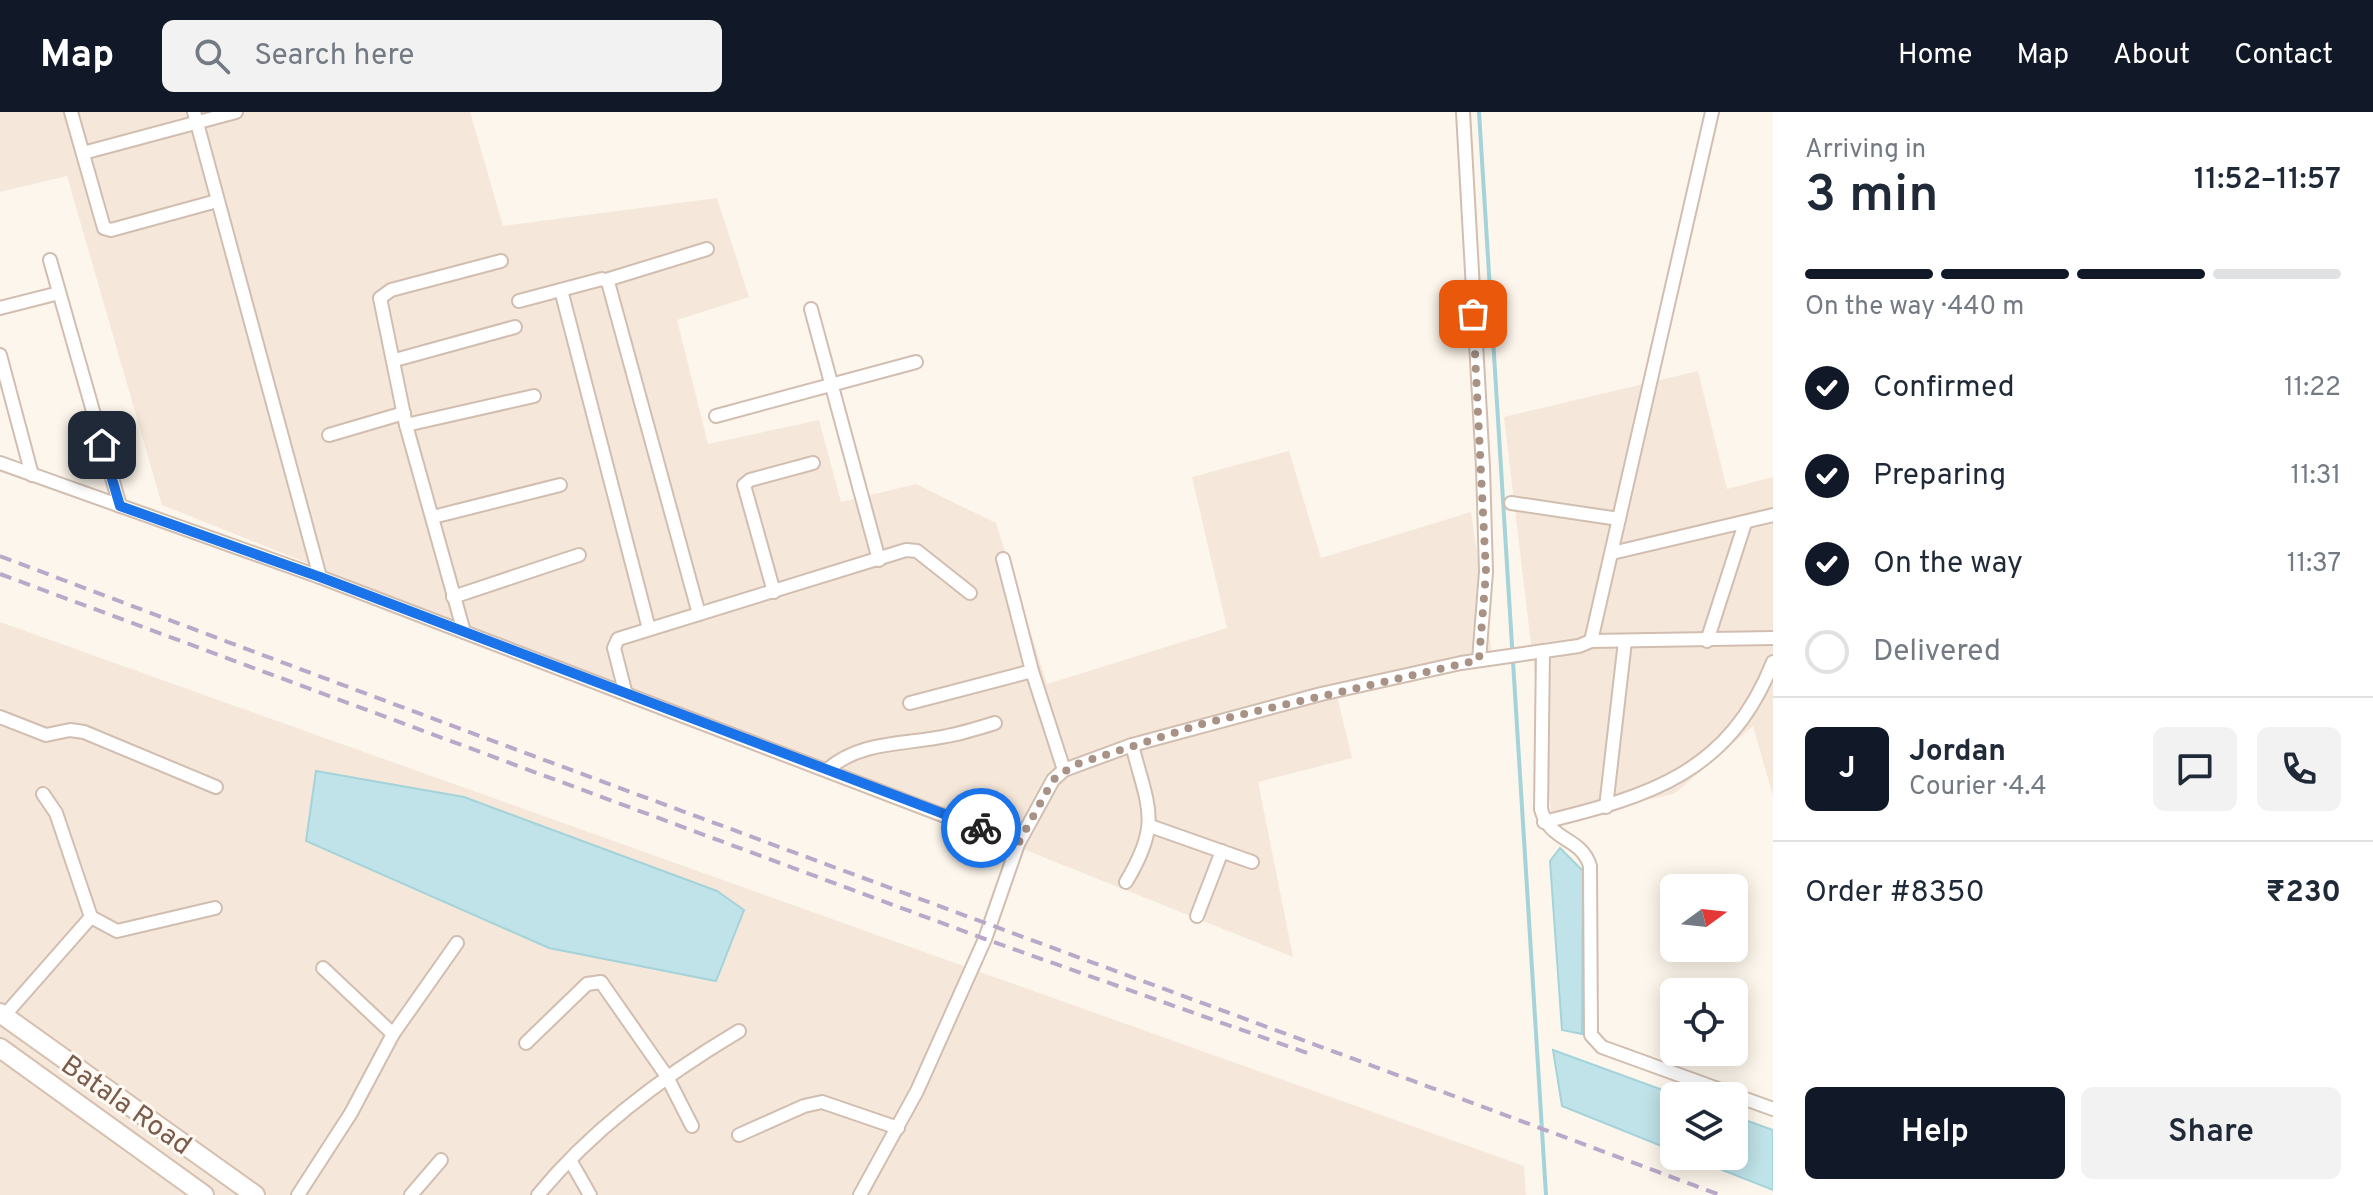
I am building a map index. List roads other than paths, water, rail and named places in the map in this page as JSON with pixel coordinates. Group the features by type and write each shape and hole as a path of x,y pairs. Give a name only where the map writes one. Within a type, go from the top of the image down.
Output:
{"main road":[{"name":"Batala Road","path":"2,1015 255,1195"},
{"name":"Batala Road","path":"0,1048 204,1195"}],"street":[{"path":"71,112 102,224 107,229 217,201"},
{"path":"83,153 195,117 236,112"},
{"path":"1463,112 1483,467 1486,572 1479,660"},
{"path":"1591,641 1712,112"},
{"path":"195,117 320,577"},
{"path":"519,301 606,280 707,249"},
{"path":"50,260 120,506"},
{"path":"464,632 405,419 395,360 381,308 382,294 501,261"},
{"path":"606,280 699,614"},
{"path":"561,290 649,629"},
{"path":"0,308 59,293"},
{"path":"811,309 879,560"},
{"path":"395,360 515,327"},
{"path":"0,355 6,401 32,475"},
{"path":"716,416 916,362"},
{"path":"329,435 534,396"},
{"path":"0,463 320,577 625,691 1018,844"},
{"path":"774,592 744,485 750,480 813,463"},
{"path":"433,517 560,485"},
{"path":"1511,503 1619,519"},
{"path":"1612,553 1773,515"},
{"path":"1707,641 1745,523"},
{"path":"625,691 615,643 649,629 906,550 917,551 970,593"},
{"path":"453,597 579,555"},
{"path":"1003,559 1032,671 1064,770"},
{"path":"860,1195 898,1128 985,939 1018,844 1053,780 1064,770 1132,745 1321,694 1479,660 1591,641 1773,638"},
{"path":"1606,807 1625,641"},
{"path":"1543,651 1540,793 1544,822 1552,832 1582,850 1590,866 1589,1026 1595,1042 1773,1109"},
{"path":"1544,822 1606,807 1653,791 1708,754 1738,723 1773,662"},
{"path":"910,703 1032,671"},
{"path":"0,717 46,735 70,730 84,732 216,787"},
{"path":"828,769 851,753 919,738 944,737 995,723"},
{"path":"1126,882 1145,851 1150,826 1132,745"},
{"path":"43,794 65,834 91,917 117,931 215,908"},
{"path":"1150,826 1252,862"},
{"path":"1197,916 1222,851"},
{"path":"2,1015 91,917"},
{"path":"298,1195 351,1113 393,1034 457,943"},
{"path":"323,968 393,1034"},
{"path":"526,1043 587,984 601,982 666,1075 692,1126"},
{"path":"538,1195 570,1160 666,1075 739,1031"},
{"path":"739,1135 804,1106 822,1102 898,1128"},
{"path":"411,1195 441,1160"},
{"path":"570,1160 590,1195"}],"water":[{"path":"316,771 464,797 717,891 744,910 716,981 549,948 306,841"},
{"path":"1560,848 1583,871 1582,1034 1562,1030 1550,861"},
{"path":"1553,1050 1660,1089 1660,1145 1562,1106"},
{"path":"1748,1121 1773,1130 1773,1190 1722,1170 1748,1170"}],"waterway":[{"path":"1479,112 1546,1195"}],"railway":[{"path":"0,556 1720,1195"},
{"path":"0,574 985,939 1307,1053"}]}
